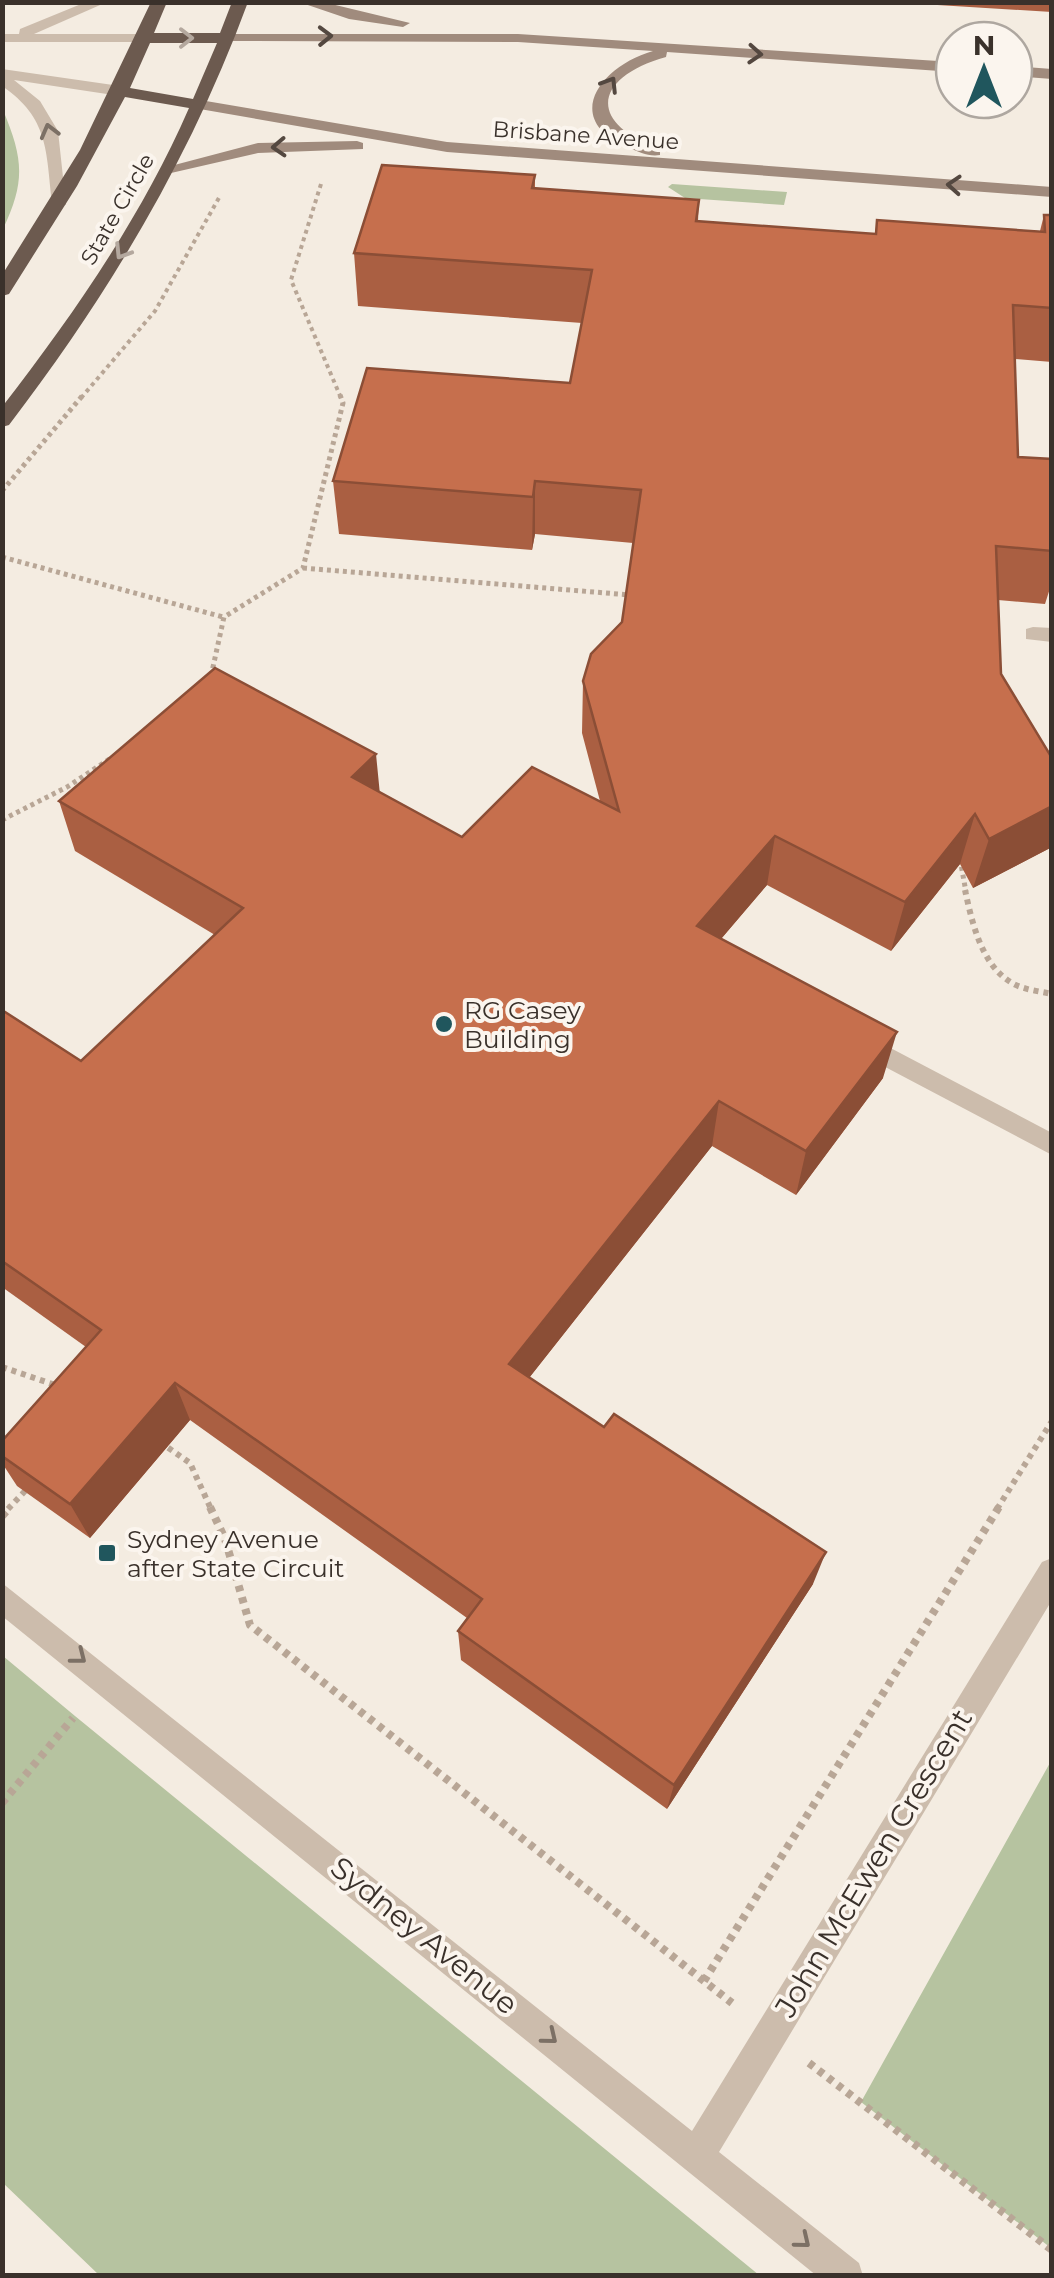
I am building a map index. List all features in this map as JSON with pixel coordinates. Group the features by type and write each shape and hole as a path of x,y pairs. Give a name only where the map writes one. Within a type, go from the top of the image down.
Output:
{"highway":[{"path":"2,290 60,202 120,91 159,2"},
{"name":"State Circle","path":"2,420 93,298 171,168 240,2"},
{"path":"145,38 227,38"},
{"name":"Brisbane Avenue","path":"120,91 200,105"}],"main road":[{"path":"306,2 349,15 518,38"},
{"path":"227,38 518,38 934,66"},
{"path":"706,50 659,54 628,64 608,80 600,108 608,129 628,144 717,167"},
{"name":"Brisbane Avenue","path":"200,105 447,147 1052,192"},
{"path":"171,168 274,147 447,147"}],"street":[{"path":"4,38 100,2"},
{"path":"4,38 145,38"},
{"path":"2,76 120,91"},
{"path":"2,76 39,106 50,123 60,202"},
{"path":"859,1041 1052,1146"},
{"name":"John McEwen Crescent","path":"696,2155 1052,1572"},
{"name":"Sydney Avenue","path":"2,1597 846,2276"}],"path":[{"path":"303,568 344,403 292,280 323,178"},
{"path":"2,492 155,311 219,196 232,189"},
{"path":"2,558 224,617"},
{"path":"208,692 224,617 303,568 630,596"},
{"path":"2,820 67,788 114,756"},
{"path":"959,850 966,906 983,948 1009,982 1052,994"},
{"path":"2,1367 70,1391"},
{"path":"704,1982 1052,1421"},
{"path":"146,1433 190,1463 225,1539 250,1625 1052,2250"},
{"path":"2,1516 25,1491"},
{"path":"2,1803 105,1678"}],"green space":[{"path":"3,110 15,142 19,170 16,197 3,229"},
{"path":"672,184 787,192 784,205 685,198 668,187"},
{"path":"3,1656 759,2275 99,2275 3,2183"},
{"path":"1051,1761 1051,2248 861,2102"}],"building":[{"name":"RG Casey Building","path":"382,165 535,175 532,188 699,200 696,221 876,234 877,220 1045,232 1044,215 1052,215 1052,308 1013,305 1018,457 1052,459 1052,551 996,546 1001,674 1052,758 1052,806 989,839 975,814 905,902 775,836 697,926 897,1032 806,1151 719,1101 509,1364 604,1427 614,1414 826,1552 674,1785 458,1631 482,1599 175,1383 70,1504 2,1456 2,1441 101,1330 2,1261 2,1010 81,1061 243,908 59,801 215,668 376,754 352,777 462,837 532,767 619,811 583,681 591,654 622,622 641,490 535,481 533,497 333,481 367,368 570,383 592,270 354,253"}],"place":[{"name":"RG Casey Building","path":"444,1024"},
{"name":"Sydney Avenue after State Circuit","path":"107,1553"}]}
